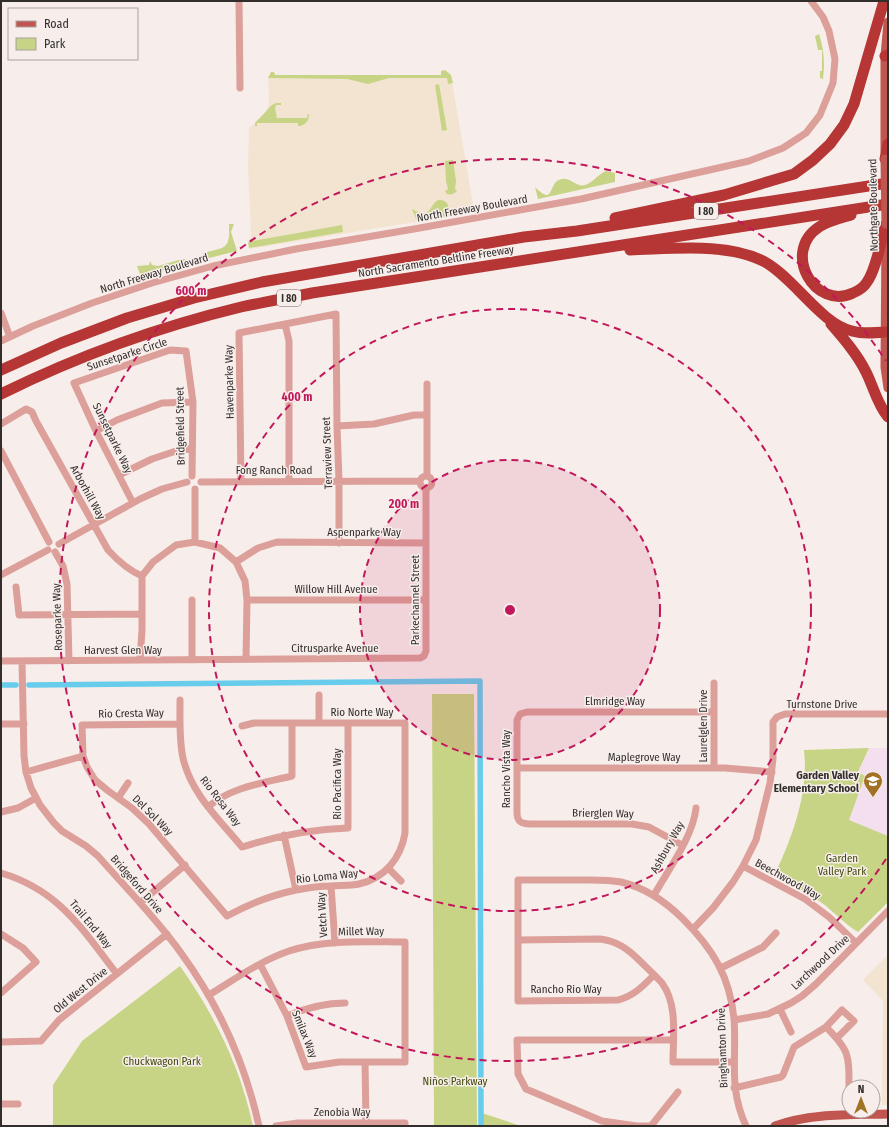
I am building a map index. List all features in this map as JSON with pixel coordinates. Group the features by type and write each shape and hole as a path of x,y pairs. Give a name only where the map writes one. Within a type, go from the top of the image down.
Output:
{"highway":[{"path":"524,237 724,195 794,174 813,160 830,144 844,125 854,104 884,1"},
{"path":"885,159 888,144"},
{"path":"753,204 888,176"},
{"name":"North Sacramento Beltline Freeway","path":"1,370 68,340 127,318 194,298 262,282 524,237 888,184"},
{"name":"North Sacramento Beltline Freeway","path":"1,394 37,376 103,349 172,326 241,307 312,293 888,204"},
{"path":"869,207 820,226 811,234 804,245 802,258 804,270 810,281 818,289 828,294 838,296 849,295 859,290 867,283 872,273 886,224"},
{"path":"590,250 709,249 729,250 747,255 765,262 781,273 837,325 852,331 867,333 885,332"},
{"path":"825,315 852,350 866,373 882,410 888,417"}],"main road":[{"name":"Northgate Boulevard","path":"888,22 886,56 885,159 885,367 888,388"},
{"path":"775,1126 812,1117 841,1114"}],"street":[{"path":"239,1 240,88"},
{"name":"North Freeway Boulevard","path":"1,341 53,318 112,296 213,266 296,249 581,199 749,161 783,148 806,133 820,115 833,83 835,59 829,31 823,17 811,1"},
{"path":"1,312 10,337"},
{"name":"Havenparke Way","path":"241,482 239,334 336,314"},
{"name":"Terraview Street","path":"336,314 339,543"},
{"path":"285,324 289,341 290,481"},
{"name":"Sunsetparke Circle","path":"74,383 170,350 186,351"},
{"name":"Bridgefield Street","path":"186,351 193,402 192,476"},
{"name":"Sunsetparke Way","path":"74,383 96,431 133,503"},
{"path":"426,488 429,487 432,481 427,476 427,384"},
{"path":"96,431 117,420 162,403 193,402"},
{"name":"Arborhill Way","path":"1,424 26,410 32,412 108,550 120,564 133,573 142,576"},
{"path":"337,426 374,424 414,415 426,415"},
{"path":"119,475 152,459 192,448"},
{"path":"1,451 49,542 47,546 48,550"},
{"path":"59,544 133,503 162,489 187,482 192,476 197,477 200,482 199,487 195,489"},
{"path":"426,488 420,485 420,481 423,476 427,476"},
{"name":"Fong Ranch Road","path":"200,482 420,481"},
{"path":"187,482 189,487 195,489"},
{"path":"426,488 426,543"},
{"path":"195,489 195,542"},
{"path":"49,542 54,540 59,544"},
{"path":"140,660 142,630 142,576 153,562 176,546 195,542 220,548 236,562 245,581 246,658"},
{"name":"Aspenparke Way","path":"236,562 258,548 277,542 426,543"},
{"name":"Parkechannel Street","path":"424,656 426,650 426,543"},
{"path":"1,574 48,550 55,552 59,549 59,544"},
{"name":"Roseparke Way","path":"55,552 66,575 69,661"},
{"path":"16,587 19,615 142,614"},
{"path":"192,600 192,660"},
{"name":"Willow Hill Avenue","path":"246,600 425,600"},
{"name":"Citrusparke Avenue","path":"246,658 415,658 424,656"},
{"name":"Harvest Glen Way","path":"1,661 241,660 246,658"},
{"name":"Bridgeford Drive","path":"22,661 24,724 23,748 26,772 36,798 54,823 98,856 167,934 195,972 222,1019 240,1062 259,1126"},
{"name":"Laurelglen Drive","path":"714,684 714,768"},
{"path":"319,695 319,723"},
{"name":"Rio Rosa Way","path":"180,700 181,748 186,768 194,788 208,807 242,847 284,835"},
{"name":"Elmridge Way","path":"518,717 520,714 527,712 714,712"},
{"name":"Turnstone Drive","path":"693,929 724,895 743,866 756,840 767,801 772,772 773,722 777,717 780,715 888,714"},
{"name":"Rancho Vista Way","path":"518,717 517,813 520,822"},
{"name":"Rio Norte Way","path":"242,726 254,723 405,723 405,833 401,848 394,862 388,868"},
{"path":"208,807 228,794 250,786 292,776 292,723"},
{"name":"Rio Pacifica Way","path":"284,835 318,830 348,828 348,723"},
{"path":"1,724 24,724"},
{"name":"Rio Cresta Way","path":"82,725 180,724"},
{"name":"Del Sol Way","path":"82,725 83,756 87,767 95,780 132,808 149,824 227,916"},
{"path":"26,772 83,756"},
{"name":"Maplegrove Way","path":"517,768 741,768 772,772"},
{"path":"118,798 128,783"},
{"path":"1,812 18,808 36,798"},
{"name":"Ashbury Way","path":"654,895 693,824 696,808"},
{"name":"Brierglen Way","path":"520,822 523,824 642,825 654,829 682,845"},
{"path":"284,835 296,890"},
{"path":"140,903 185,866"},
{"name":"Beechwood Way","path":"743,866 805,899 829,917 856,943"},
{"path":"388,868 401,881"},
{"name":"Rio Loma Way","path":"227,916 270,897 296,890 366,882 380,875 388,868"},
{"name":"Trail End Way","path":"1,873 34,886 59,904 78,922 117,974"},
{"name":"Binghamton Drive","path":"518,880 609,880 632,885 654,895 672,909 693,929 706,944 721,968 729,991 734,1020 734,1088 738,1107 746,1126"},
{"name":"Rancho Rio Way","path":"518,880 518,1001 618,1000 638,991 654,975"},
{"name":"Vetch Way","path":"331,886 335,943"},
{"name":"Larchwood Drive","path":"734,1020 755,1017 780,1009 791,1003 808,990 888,911"},
{"path":"721,968 763,948 776,933"},
{"path":"1,934 23,948 36,962 1,993"},
{"name":"Old West Drive","path":"1,1042 41,1041 59,1020 167,934"},
{"path":"518,940 600,939 611,941 625,947 654,975 666,990 672,1005 673,1062 734,1062"},
{"name":"Millet Way","path":"209,994 260,964 289,951 314,945 335,943 405,942 405,1062"},
{"name":"Smilax Way","path":"260,964 287,1016 306,1067 333,1063 405,1062"},
{"path":"287,1016 311,1007 325,1004 345,1003"},
{"path":"780,1009 791,1032"},
{"path":"734,1088 781,1077 794,1047 826,1026 842,1010 854,1021 837,1038"},
{"path":"826,1026 842,1044 848,1060 849,1079"},
{"path":"673,1040 517,1040 518,1074 526,1089 602,1121 637,1126 652,1126 678,1092"},
{"path":"365,1062 366,1123"},
{"path":"1,1104 18,1104"},
{"name":"Zenobia Way","path":"276,1126 298,1123 405,1122 405,1126"}],"shaded area":[{"path":"451,76 474,210 446,217 249,249 251,233 248,168 249,128 264,116 269,103 268,77"},
{"name":"Garden Valley Elementary School","path":"869,748 888,748 888,836 849,820 865,776 858,772"},
{"path":"888,955 888,1105 882,1105 883,1001 863,980"}],"green space":[{"path":"819,34 824,56 823,79 820,78 820,71 822,71 822,50 818,50 815,36"},
{"path":"445,70 451,75 453,83 448,84 447,78 389,78 368,84 347,79 268,78 271,72 274,72 275,75 441,75 441,71"},
{"path":"439,84 447,130 442,131 435,85"},
{"path":"281,103 281,105 276,105 275,108 277,118 307,118 309,114 308,120 300,126 298,126 298,123 257,123 257,126 255,126 255,123 272,105"},
{"path":"453,160 456,181 455,189 457,191 452,194 447,194 445,191 448,189 445,161"},
{"path":"606,171 615,173 615,182 538,199 535,187 546,195 551,192 557,181 562,179 567,179 579,185 583,185 590,183"},
{"path":"438,200 442,200 448,204 449,216 417,221 412,209 418,212 426,213"},
{"path":"229,224 234,224 231,232 237,251 205,259 203,253 225,246 229,239"},
{"path":"342,225 343,232 249,248 248,243 250,239 252,241"},
{"path":"185,259 187,264 141,277 137,266 149,265 150,261 152,265 158,266"},
{"name":"Niños Parkway","path":"432,694 474,694 477,1126 434,1126"},
{"name":"Garden Valley Park","path":"869,748 858,772 865,776 849,820 888,836 888,902 858,932 814,898 774,876 793,831 798,815 804,782 804,750"},
{"name":"Chuckwagon Park","path":"180,966 193,985 225,1042 248,1104 253,1126 53,1126 53,1085 82,1041"},
{"path":"482,1113 521,1126 482,1126"}],"waterway":[{"path":"29,685 480,681 481,1126"},
{"path":"1,685 16,685"}],"place":[{"name":"Garden Valley Elementary School","path":"873,798"}]}
